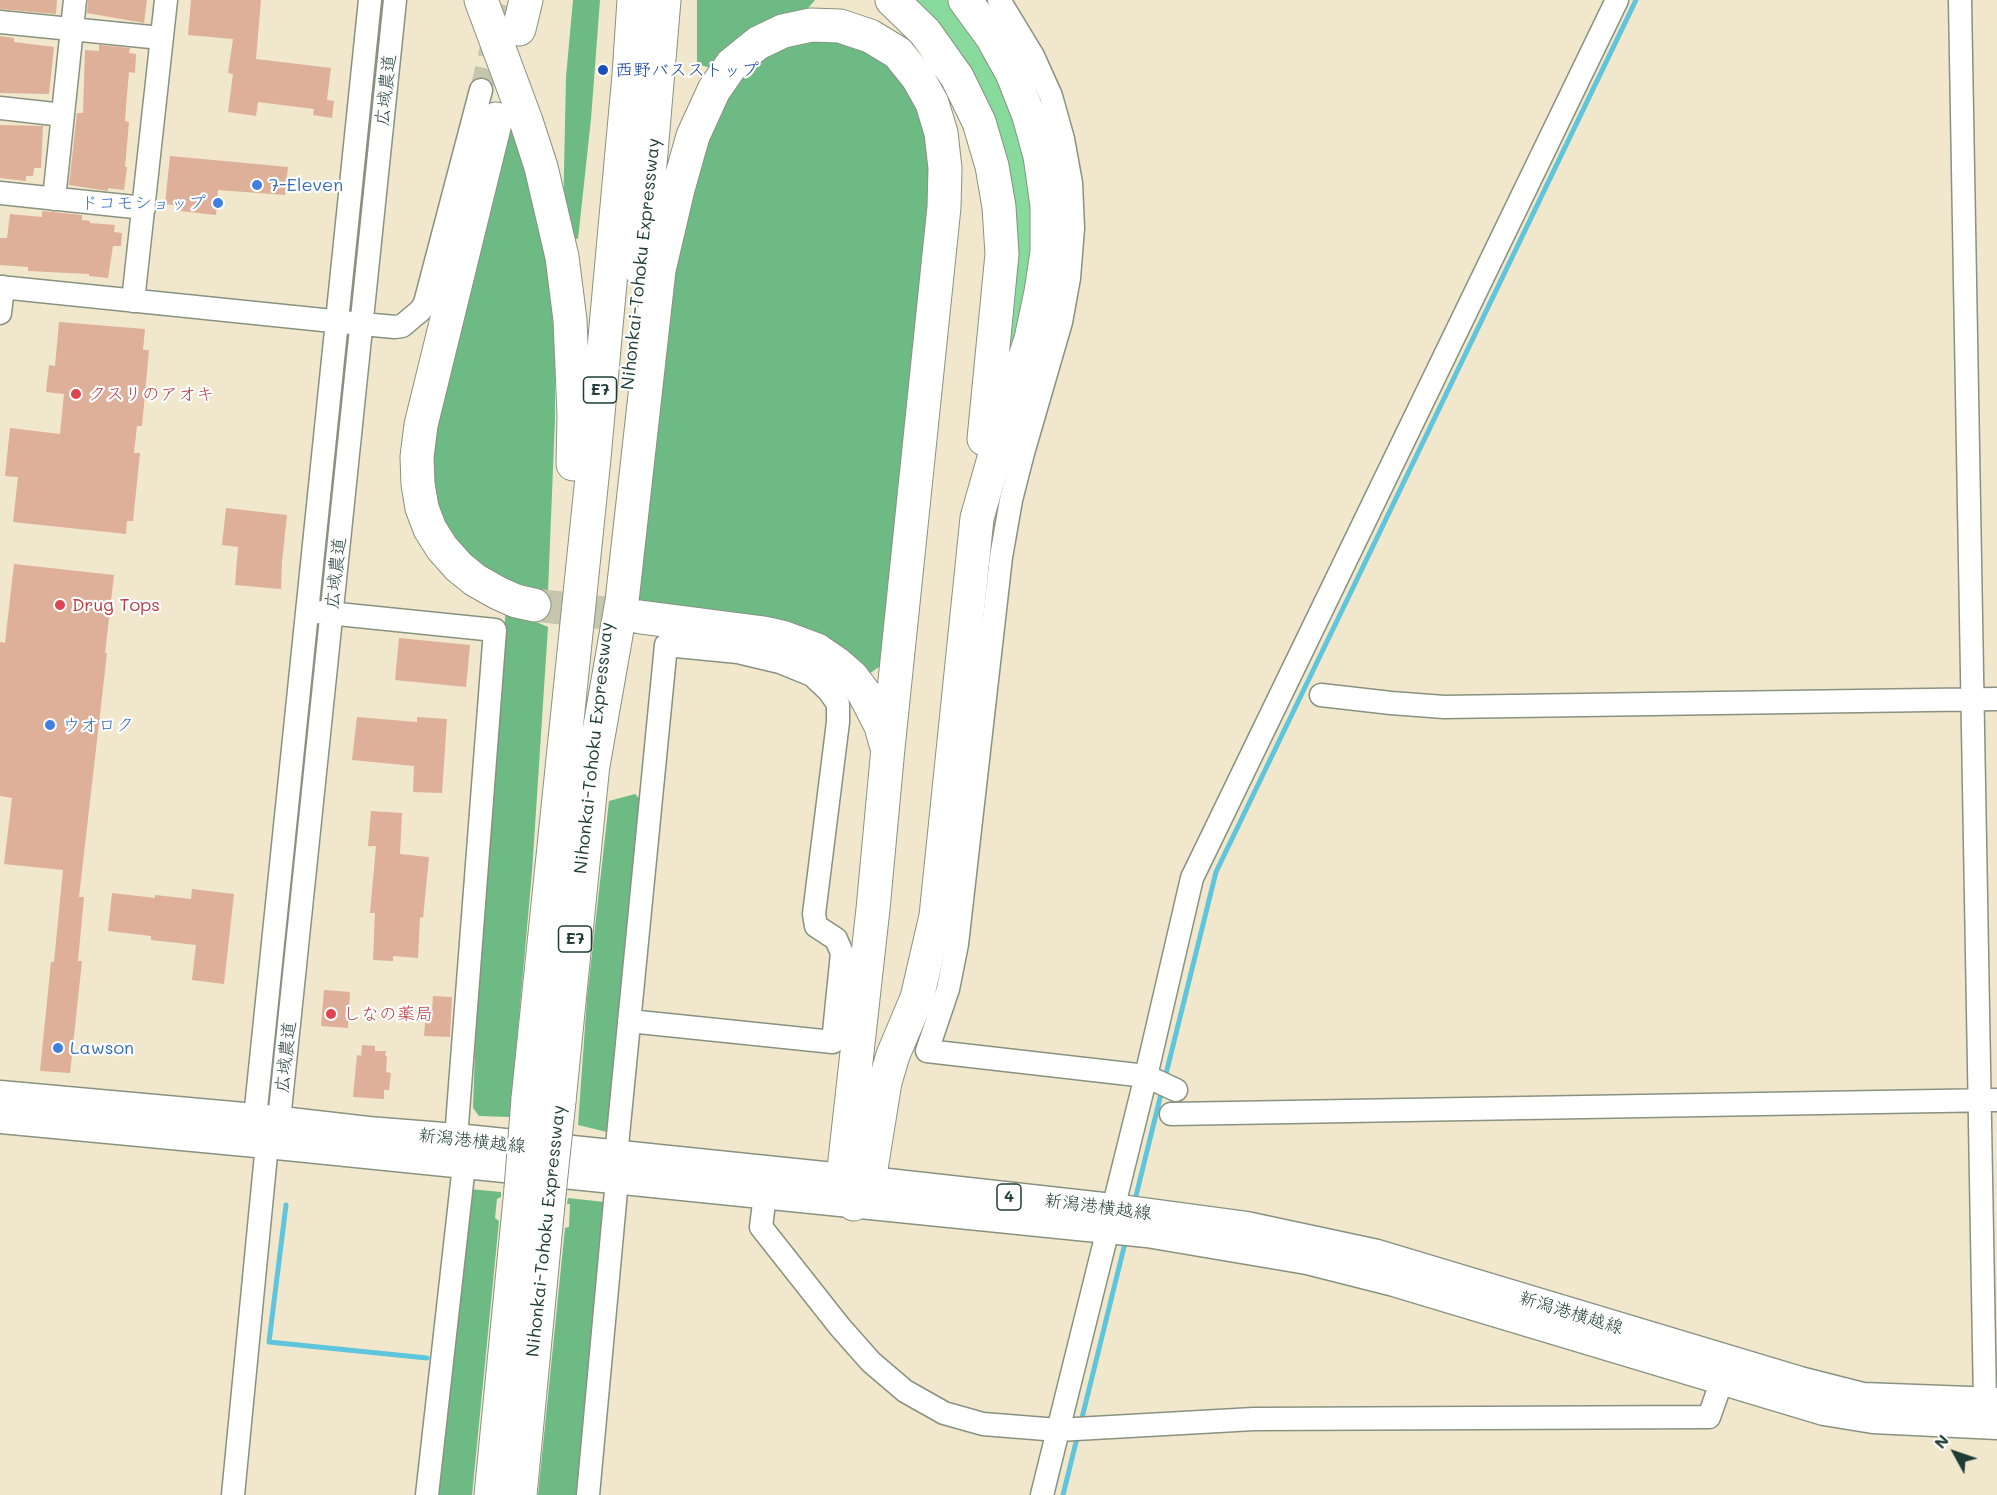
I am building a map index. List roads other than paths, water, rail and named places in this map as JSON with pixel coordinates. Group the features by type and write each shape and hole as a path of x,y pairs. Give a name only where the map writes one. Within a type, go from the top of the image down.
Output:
{"highway":[{"path":"481,0 541,167 562,257 570,320 574,415 576,779"},
{"name":"Nihonkai-Tohoku Expressway","path":"576,779 594,458 634,0"},
{"name":"Nihonkai-Tohoku Expressway","path":"491,1495 535,1192 576,779 648,197 664,0"},
{"path":"855,1188 893,1055 917,998 936,916 1002,254 992,166 979,122 957,77 925,32 892,0"},
{"path":"965,0 992,37 1012,73 1029,116 1040,156 1047,206 1047,252 1041,292 1030,339 977,518"},
{"path":"576,779 622,601 659,270 693,136 714,90 732,64 758,43 783,31 811,26 840,26 870,36 898,53 918,78 932,103 941,133 945,168 944,207 874,899 855,1188"},
{"path":"496,119 421,426 417,457 418,484 422,508 430,529 442,548 459,567 475,580 498,593 534,606"},
{"path":"640,617 764,633 817,650 852,677 864,693 881,726 888,748"},
{"name":"Nihonkai-Tohoku Expressway","path":"520,1495 535,1192"}],"main road":[{"name":"新潟港横越線","path":"0,1095 267,1127"},
{"name":"新潟港横越線","path":"0,1119 368,1131 460,1151 616,1168 855,1188 1110,1218 1246,1226 1377,1254 1800,1381 1863,1397 1993,1409"},
{"name":"新潟港横越線","path":"616,1168 765,1195 855,1188"},
{"name":"新潟港横越線","path":"1110,1218 1307,1260 1394,1282 1834,1413 1874,1419 1993,1409"}],"street":[{"path":"54,199 75,0"},
{"path":"134,301 166,0"},
{"name":"広域農道","path":"233,1495 267,1127 307,610 370,0"},
{"name":"広域農道","path":"267,1127 332,613 395,0"},
{"path":"999,0 1033,56 1051,96 1063,139 1071,183 1072,237 1069,278 1061,322 1011,500 1001,557 957,944 948,989 927,1051 1146,1076 1176,1090"},
{"path":"1042,1495 1146,1076 1192,878 1617,0"},
{"path":"1960,0 1972,699 1988,1100 1993,1409"},
{"path":"0,22 161,38"},
{"path":"0,313 1,287 362,324 402,326 416,315 425,303 481,90"},
{"path":"0,108 63,115"},
{"path":"0,193 144,208"},
{"path":"307,610 495,630 460,1151 427,1495"},
{"path":"588,1495 629,1021 666,645 738,652 780,662 812,675 829,691 838,704 838,722 814,914 816,926 836,939 842,952 833,1042 629,1021"},
{"path":"1321,695 1444,707 1997,699"},
{"path":"1171,1114 1988,1100"},
{"path":"765,1195 761,1227 840,1327 871,1362 905,1391 944,1413 983,1424 1058,1430 1254,1419 1708,1417 1722,1380"}],"waterway":[{"path":"1165,1078 1216,872 1636,0"},
{"path":"1134,1204 1162,1090"},
{"path":"286,1205 269,1342 427,1358"},
{"path":"1081,1422 1126,1239"},
{"path":"1063,1495 1078,1434"}],"tunnel":[{"path":"481,90 502,0"},
{"path":"534,605 640,617"}],"place":[{"name":"西野バスストップ","path":"603,70"},
{"name":"7-Eleven","path":"257,185"},
{"name":"ドコモショップ","path":"218,203"},
{"name":"クスリのアオキ","path":"76,394"},
{"name":"Drug Tops","path":"60,605"},
{"name":"ウオロク","path":"50,725"},
{"name":"しなの薬局","path":"331,1014"},
{"name":"Lawson","path":"58,1048"}]}
